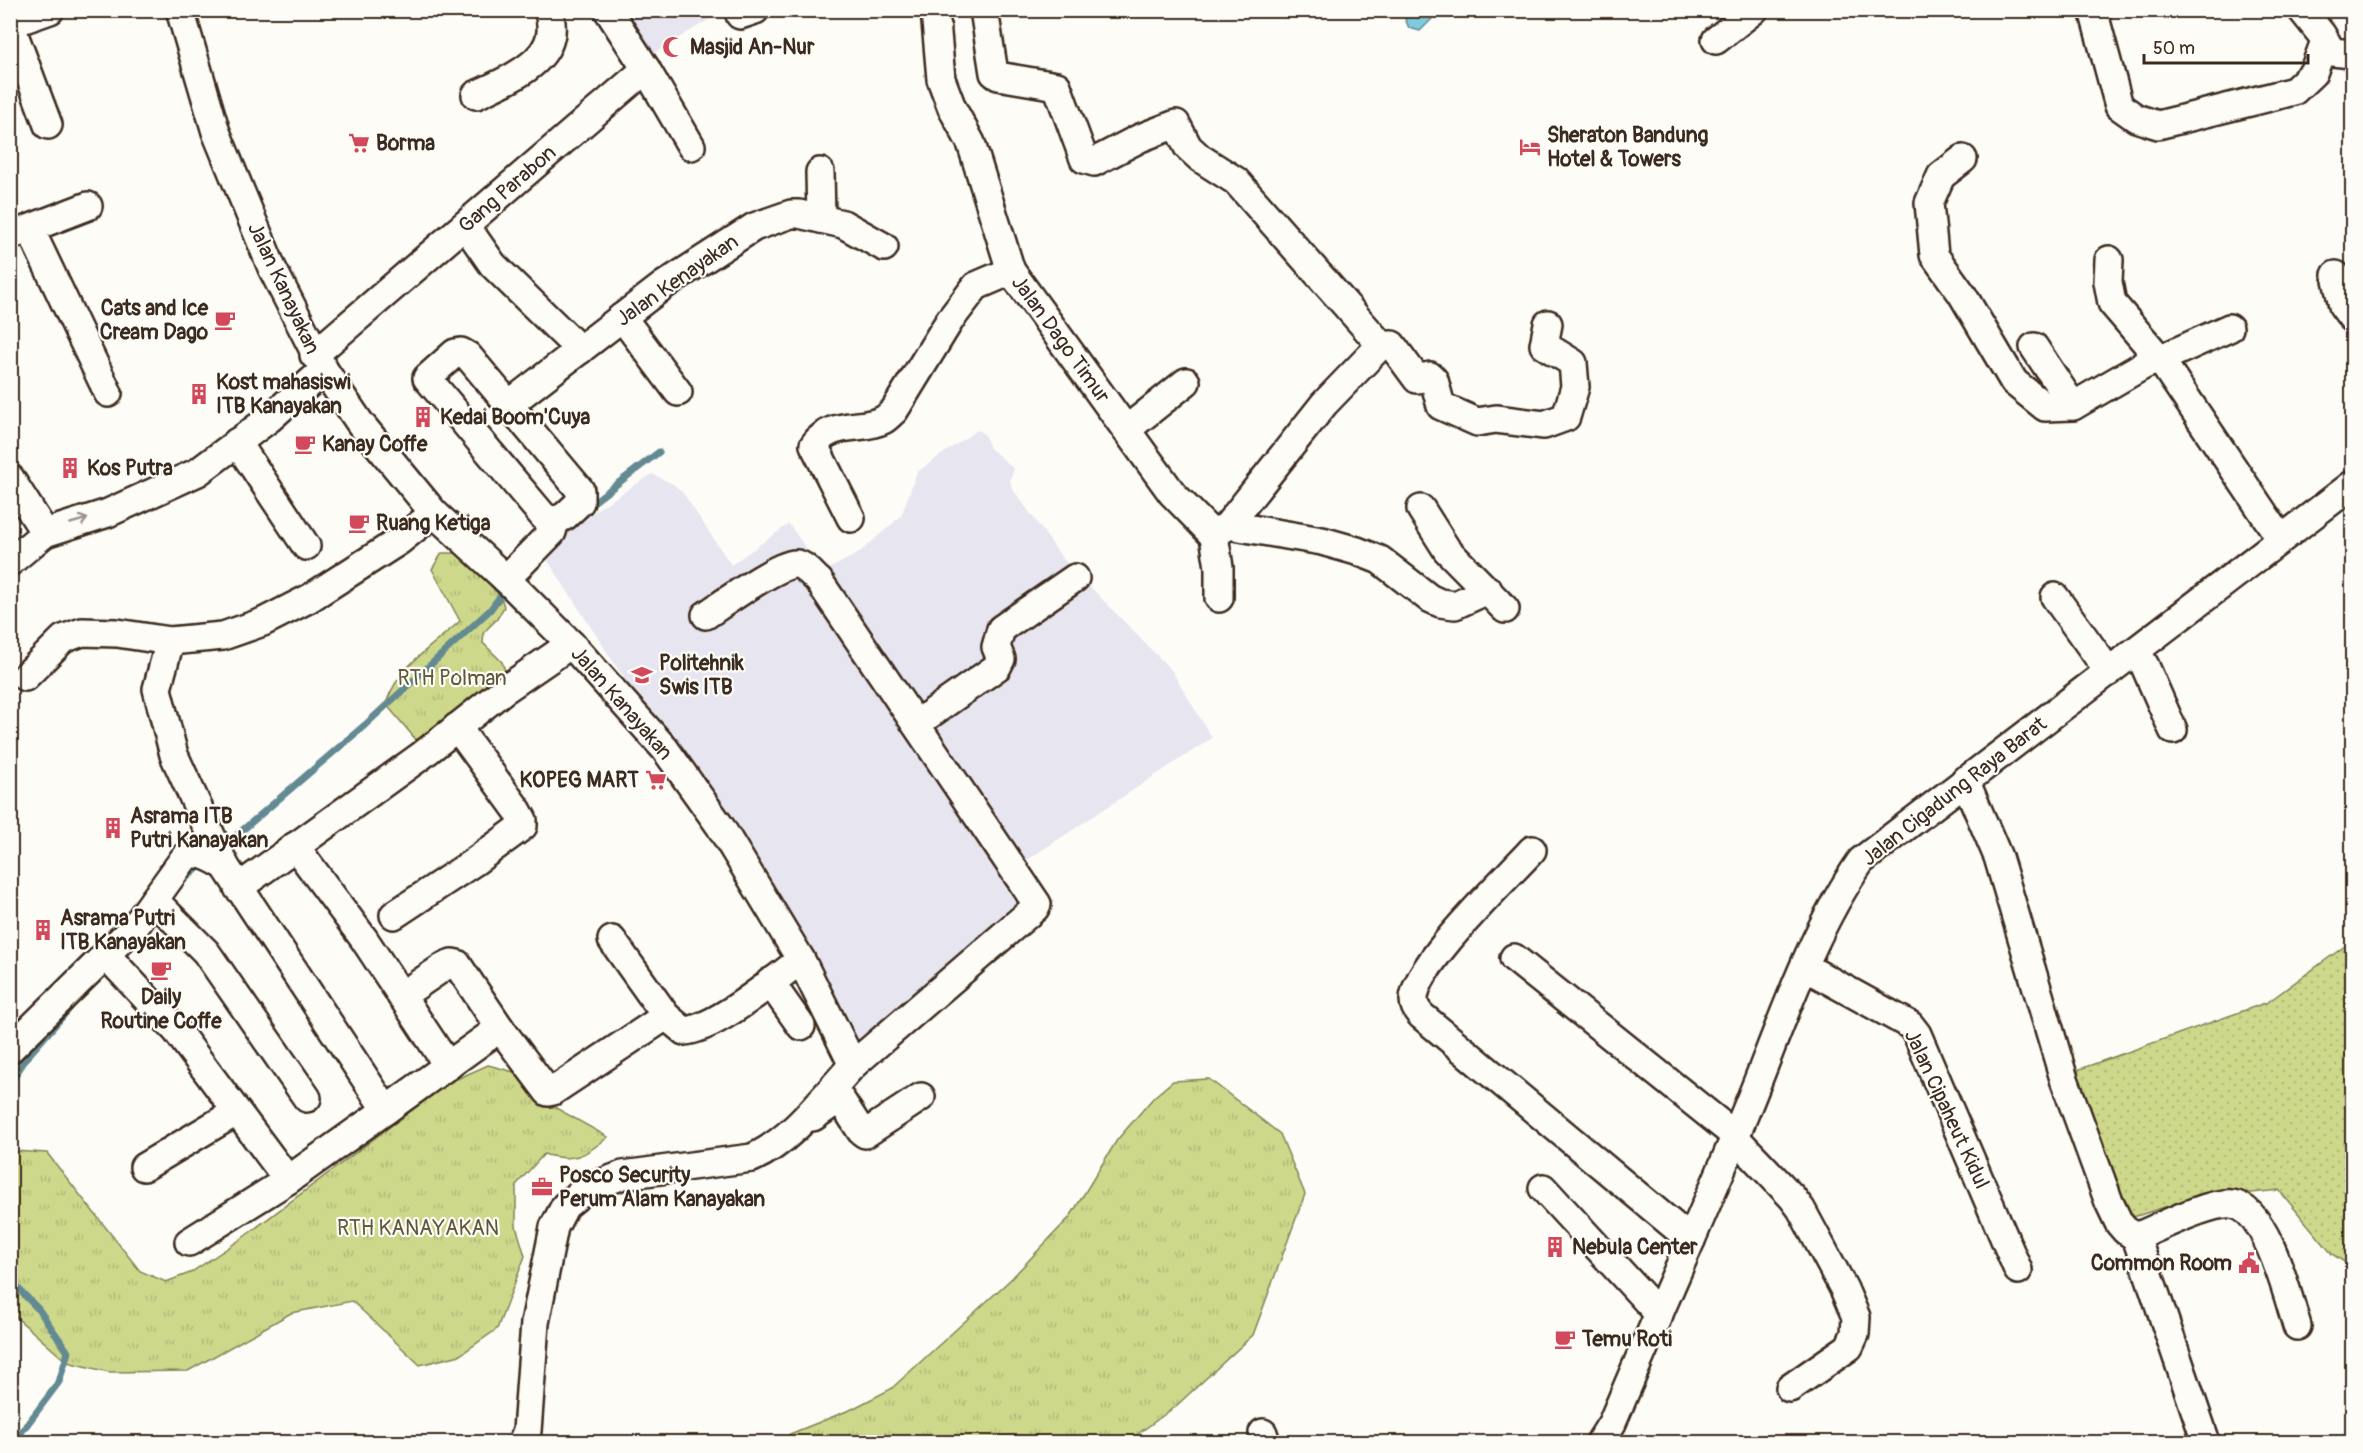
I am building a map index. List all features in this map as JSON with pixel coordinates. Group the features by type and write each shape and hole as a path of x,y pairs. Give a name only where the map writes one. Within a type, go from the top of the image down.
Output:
{"street":[{"path":"48,125 10,24 51,10"},
{"name":"Jalan Kanayakan","path":"180,10 216,132 272,268 319,362 360,423 434,513 506,579 571,644 665,749 720,826 801,960 853,1065"},
{"path":"476,95 533,64 548,48 551,19 548,10"},
{"path":"608,10 691,146"},
{"name":"Jalan Dago Timur","path":"935,10 941,79 952,108 970,143 1011,271 1172,493 1221,531"},
{"path":"984,10 994,73 998,76 1057,86 1084,159 1094,162 1140,138 1176,124 1188,147 1200,158 1236,181 1381,345"},
{"path":"1716,40 1754,10"},
{"path":"2093,10 2119,106 2136,118 2158,125 2294,91 2313,73 2325,41"},
{"path":"2302,10 2332,52 2352,54"},
{"name":"Gang Parabon","path":"45,533 108,513 198,472 270,418 319,362 465,225 646,69"},
{"path":"1964,159 1941,176 1929,203 1934,255 1962,294 2014,382 2045,407 2073,406 2144,365 2229,328"},
{"path":"820,171 821,219"},
{"path":"88,206 20,232 108,393"},
{"name":"Jalan Kenayakan","path":"508,405 664,285 754,227 790,214 799,214 843,224 884,247"},
{"path":"465,225 493,266 580,350"},
{"path":"2109,260 2108,282 2112,303 2160,359 2281,539"},
{"path":"852,518 814,445 822,436 831,431 883,420 894,411 950,320 976,286 1011,271"},
{"path":"2336,275 2343,306 2352,318"},
{"path":"622,317 678,392"},
{"path":"1219,598 1221,531 1324,404 1381,345 1392,345 1417,379 1430,376 1434,380 1440,406 1477,422 1496,419 1544,425 1566,417 1575,387 1573,363 1544,345 1548,324"},
{"path":"2034,347 2073,406"},
{"path":"461,352 468,356 580,490 580,502 565,516 555,520 544,517 427,378 455,353 461,352"},
{"path":"1126,430 1186,382"},
{"path":"237,442 306,546"},
{"path":"10,478 45,533 10,562"},
{"name":"Jalan Cigadung Raya Barat","path":"1612,1436 1659,1314 1804,967 1843,887 1861,861 2137,652 2352,485"},
{"path":"1221,531 1322,541 1357,551 1380,560 1429,598 1440,603 1455,605 1496,599 1447,550 1421,509"},
{"path":"25,677 63,639 82,632 117,633 170,641 223,636 263,622 310,598 399,541 434,513"},
{"path":"506,579 552,532 555,520"},
{"path":"522,1443 527,1431 535,1323 554,1227 565,1206 586,1189 623,1175 752,1158 766,1152 805,1117 853,1065 1037,904 819,582 804,566 794,563 775,571 706,615"},
{"path":"916,724 997,667 1001,659 996,647 1001,629 1075,578"},
{"path":"2055,597 2109,672"},
{"path":"170,641 157,689 174,755 232,877 386,1110"},
{"path":"232,877 295,846 421,756 504,690 571,644"},
{"path":"2137,652 2173,730"},
{"path":"394,915 474,862 523,826 523,819 518,811 457,727"},
{"path":"1965,780 1998,857 2064,1078 2109,1202 2119,1223 2136,1237 2206,1443"},
{"path":"295,846 364,939 448,1066"},
{"path":"1532,850 1443,945 1428,967 1417,990 1414,1000 1416,1009 1691,1240"},
{"path":"10,1049 136,925 185,857 198,853 210,858 232,877"},
{"path":"154,900 206,952 307,1098"},
{"path":"612,940 666,1016 684,1031 694,1030 729,1011 801,960"},
{"path":"106,955 176,1030 288,1180"},
{"path":"1514,958 1735,1136 1801,1209 1837,1274 1856,1317 1855,1334 1849,1347 1790,1388"},
{"path":"401,996 445,966 452,963 457,964 500,1028 550,1092 666,1016"},
{"name":"Jalan Cipaheut Kidul","path":"1804,967 1910,1025 1917,1034 2018,1270"},
{"path":"770,982 801,1026"},
{"path":"189,1242 288,1180 500,1028"},
{"path":"780,1140 836,1101 842,1100 845,1103 865,1134 921,1097"},
{"path":"144,1167 236,1112"},
{"path":"1544,1188 1659,1314"},
{"path":"2136,1237 2206,1208 2231,1203 2245,1208 2258,1223 2275,1257 2297,1326"}],"shaded area":[{"path":"616,11 712,11 713,17 643,60"},
{"path":"977,430 984,434 990,448 1014,469 1010,480 1012,488 1063,559 1172,671 1212,738 1021,864 1039,891 858,1043 753,866 620,672 548,561 550,547 596,510 652,474 673,484 683,493 731,565 789,524 823,572 859,553 901,516 917,472"}],"green space":[{"name":"RTH Polman","path":"442,553 458,553 463,556 501,597 504,607 497,619 484,632 483,643 502,662 507,676 422,747 386,704 398,679 407,668 460,621 432,569"},
{"path":"2349,943 2352,944 2352,1267 2332,1254 2279,1190 2187,1200 2127,1219 2077,1070 2268,1002"},
{"name":"RTH KANAYAKAN","path":"488,1065 514,1072 547,1103 608,1137 585,1153 571,1158 544,1154 516,1185 516,1226 525,1256 497,1329 460,1355 420,1365 352,1301 291,1313 188,1371 109,1372 67,1362 17,1318 11,1305 10,1154 13,1151 47,1153 140,1271 166,1282 190,1273 241,1239 448,1083"},
{"path":"1209,1079 1280,1134 1305,1194 1253,1335 1176,1406 1127,1442 783,1442 790,1434 852,1409 891,1389 1010,1280 1070,1217 1117,1140 1154,1097 1173,1081"}],"water":[{"path":"1398,11 1432,11 1432,19 1420,31 1409,28 1403,14"}],"waterway":[{"path":"587,507 659,452"},
{"path":"224,846 365,725 490,610 507,587"},
{"path":"180,883 204,863"},
{"path":"10,1083 27,1057 70,1008"},
{"path":"10,1280 39,1310 68,1352 59,1382 14,1442"}],"place":[{"name":"Masjid An-Nur","path":"673,47"},
{"name":"Borma","path":"359,143"},
{"name":"Sheraton Bandung Hotel & Towers","path":"1530,147"},
{"name":"Cats and Ice Cream Dago","path":"225,320"},
{"name":"Kost mahasiswi ITB Kanayakan","path":"199,394"},
{"name":"Kedai Boom'Cuya","path":"423,417"},
{"name":"Kanay Coffe","path":"305,444"},
{"name":"Kos Putra","path":"70,468"},
{"name":"Ruang Ketiga","path":"359,523"},
{"name":"Politehnik Swis ITB","path":"642,675"},
{"name":"KOPEG MART","path":"656,780"},
{"name":"Asrama ITB Putri Kanayakan","path":"113,828"},
{"name":"Asrama Putri ITB Kanayakan","path":"43,930"},
{"name":"Daily Routine Coffe","path":"161,970"},
{"name":"Posco Security Perum Alam Kanayakan","path":"542,1187"},
{"name":"Nebula Center","path":"1555,1247"},
{"name":"Common Room","path":"2249,1263"},
{"name":"Temu Roti","path":"1565,1339"}]}
